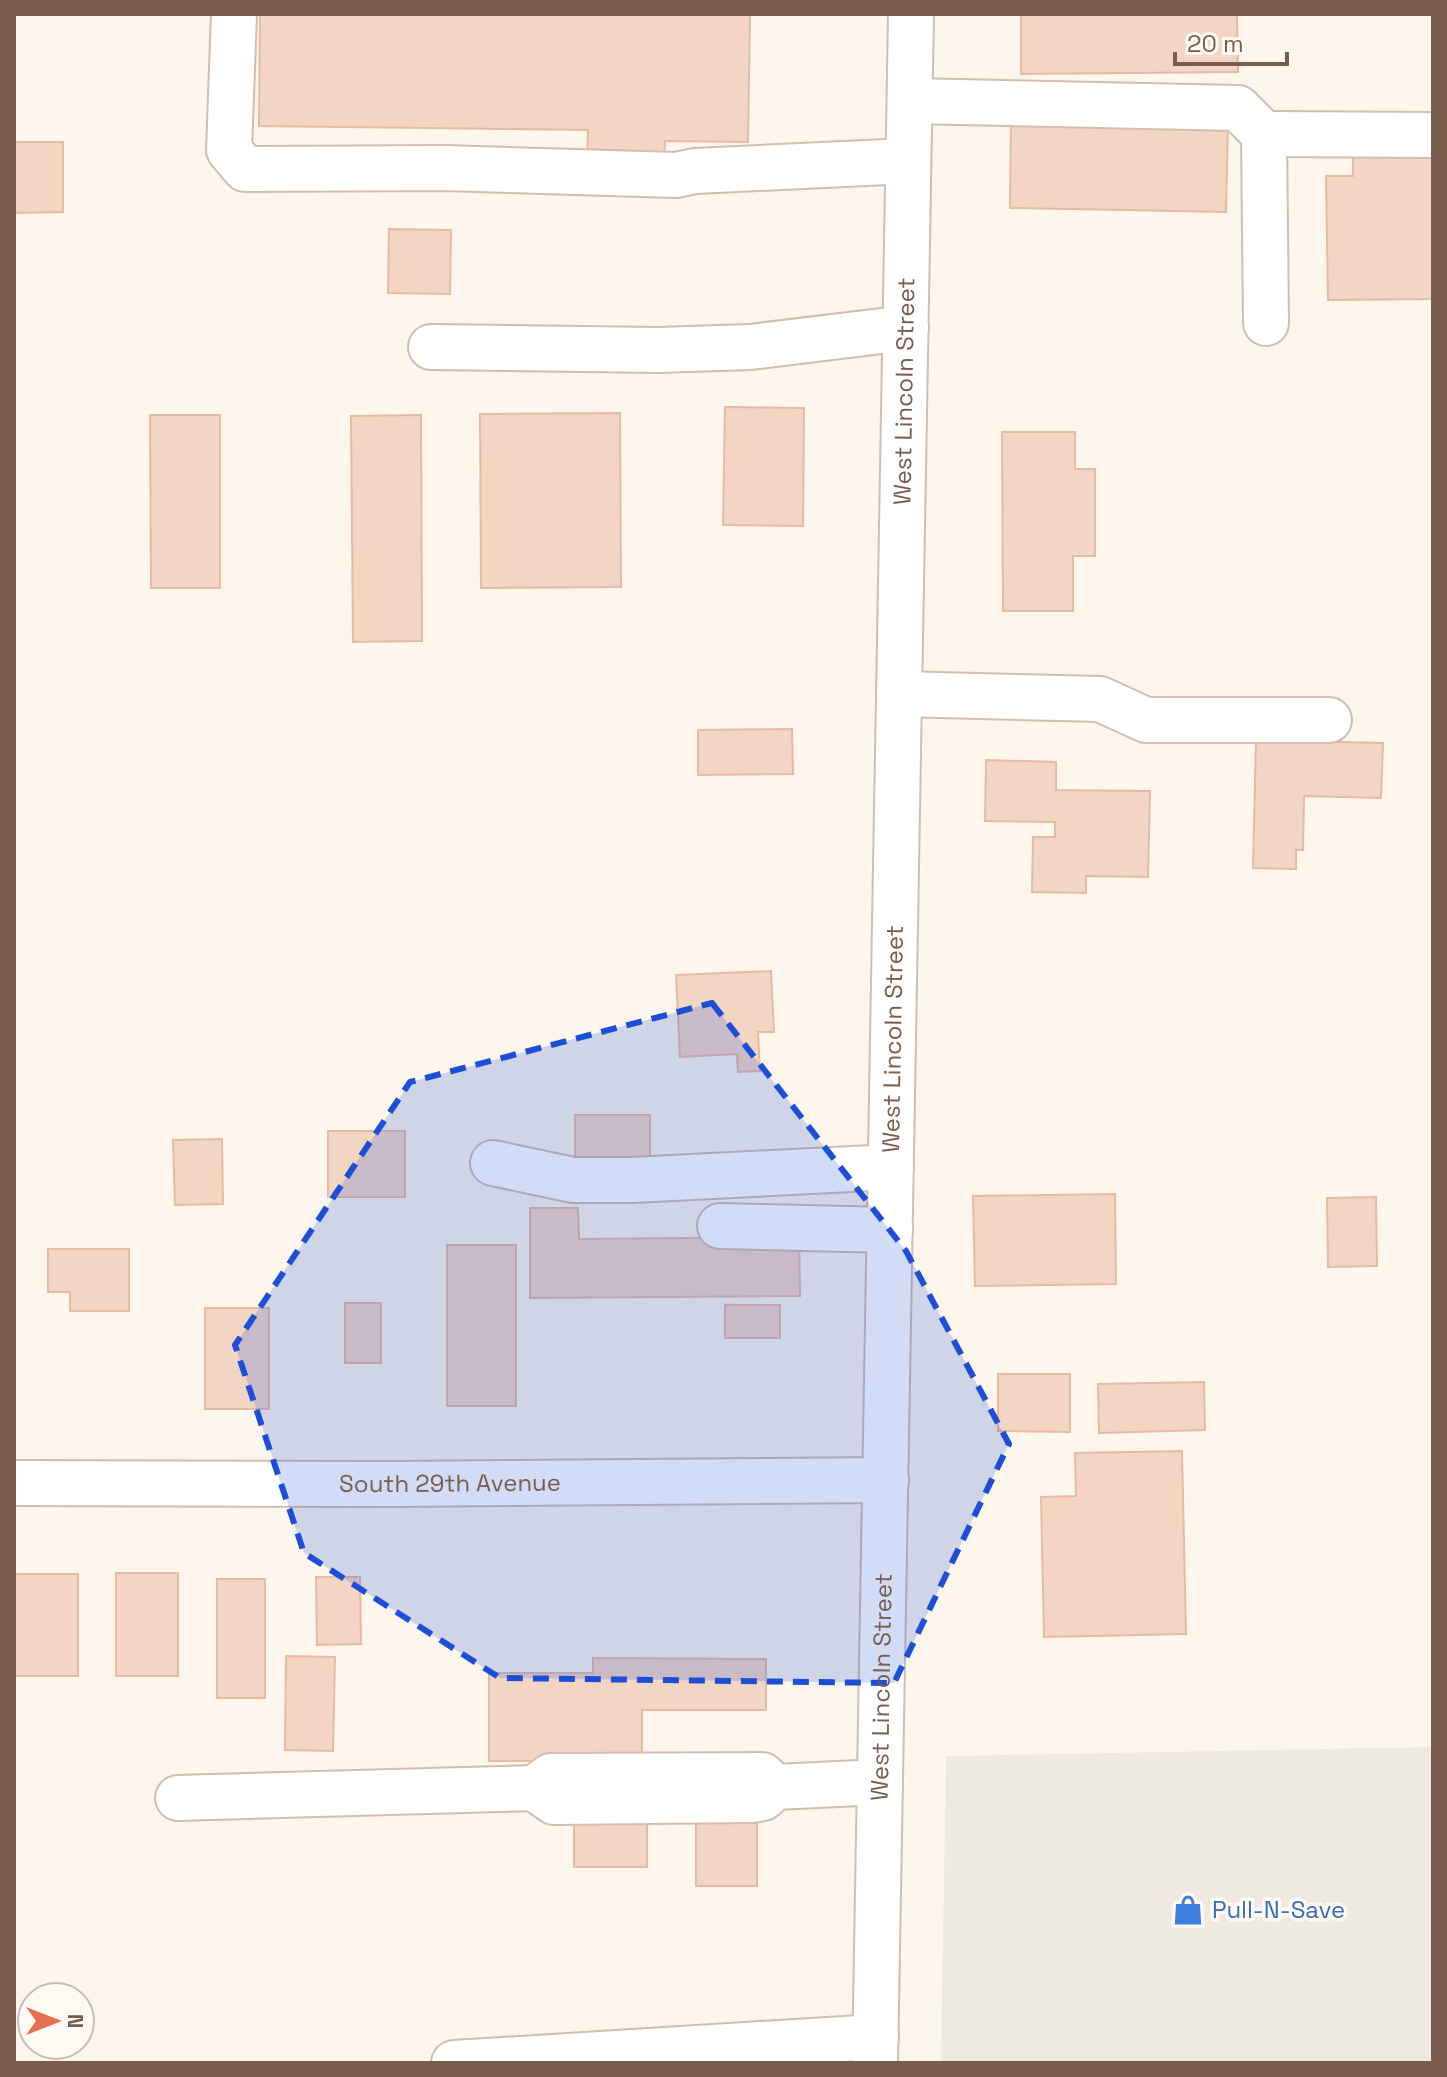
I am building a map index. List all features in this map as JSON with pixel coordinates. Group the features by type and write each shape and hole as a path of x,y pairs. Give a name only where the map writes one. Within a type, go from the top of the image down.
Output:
{"street":[{"path":"234,14 229,150 245,169 445,168 676,175 695,171 908,161"},
{"name":"West Lincoln Street","path":"876,2050 911,14"},
{"path":"910,101 1238,108 1264,134 1266,323"},
{"path":"1264,134 1433,135"},
{"path":"431,347 658,350 750,347 906,328"},
{"path":"900,694 1100,699 1146,720 1329,720"},
{"path":"493,1163 573,1180 648,1180 891,1167"},
{"path":"720,1226 890,1230"},
{"name":"South 29th Avenue","path":"14,1483 886,1480"},
{"path":"178,1798 534,1788 551,1776 762,1775 775,1787 880,1782"},
{"path":"454,2063 876,2050"}],"highlighted area":[{"path":"712,1003 906,1251 1009,1444 894,1683 500,1678 304,1553 235,1345 410,1082"}],"shaded area":[{"name":"Pull-N-Save","path":"1433,1747 1433,2063 941,2063 946,1756"}],"building":[{"path":"260,14 750,14 748,142 665,141 664,161 587,160 588,130 259,126"},
{"path":"1021,14 1237,14 1238,72 1021,74"},
{"path":"1011,118 1228,121 1226,212 1010,208"},
{"path":"14,142 63,142 63,212 14,213"},
{"path":"1433,156 1433,299 1328,300 1326,176 1353,176 1353,157"},
{"path":"389,229 451,230 450,294 388,293"},
{"path":"725,407 804,408 803,526 723,525"},
{"path":"620,413 621,587 481,588 480,414"},
{"path":"150,415 220,415 220,588 151,588"},
{"path":"421,415 422,641 353,642 351,416"},
{"path":"1002,432 1075,432 1075,469 1095,469 1095,556 1073,556 1073,611 1003,611"},
{"path":"792,729 793,774 698,775 698,730"},
{"path":"1256,740 1383,743 1381,798 1304,796 1303,850 1296,850 1296,869 1253,868"},
{"path":"986,760 1056,762 1056,790 1150,791 1148,877 1086,876 1086,893 1032,892 1033,837 1055,837 1055,822 985,821"},
{"path":"771,971 774,1032 758,1032 760,1071 738,1072 737,1054 680,1057 676,975"},
{"path":"575,1115 650,1115 650,1158 575,1158"},
{"path":"328,1131 405,1131 405,1197 328,1197"},
{"path":"222,1139 223,1204 175,1205 173,1140"},
{"path":"1115,1194 1116,1284 975,1286 973,1196"},
{"path":"1376,1197 1377,1266 1328,1267 1327,1198"},
{"path":"530,1208 578,1208 579,1239 799,1237 800,1296 530,1298"},
{"path":"447,1245 516,1245 516,1406 447,1406"},
{"path":"48,1249 129,1249 129,1311 70,1311 70,1292 48,1292"},
{"path":"345,1303 381,1303 381,1363 345,1363"},
{"path":"725,1305 780,1305 780,1338 725,1338"},
{"path":"205,1308 269,1308 269,1409 205,1409"},
{"path":"998,1374 1070,1374 1070,1432 998,1431"},
{"path":"1204,1382 1205,1430 1099,1433 1098,1384"},
{"path":"1182,1451 1186,1634 1044,1637 1041,1497 1076,1496 1075,1453"},
{"path":"116,1573 178,1573 178,1676 116,1676"},
{"path":"14,1574 78,1574 78,1676 14,1676"},
{"path":"316,1577 360,1577 361,1644 317,1645"},
{"path":"217,1579 265,1579 265,1698 217,1698"},
{"path":"286,1656 335,1657 333,1751 285,1750"},
{"path":"593,1658 766,1659 766,1710 642,1710 642,1761 489,1761 489,1673 593,1673"},
{"path":"696,1811 757,1811 757,1886 696,1886"},
{"path":"574,1816 647,1816 647,1867 574,1867"}],"place":[{"name":"Pull-N-Save","path":"1188,1910"}]}
